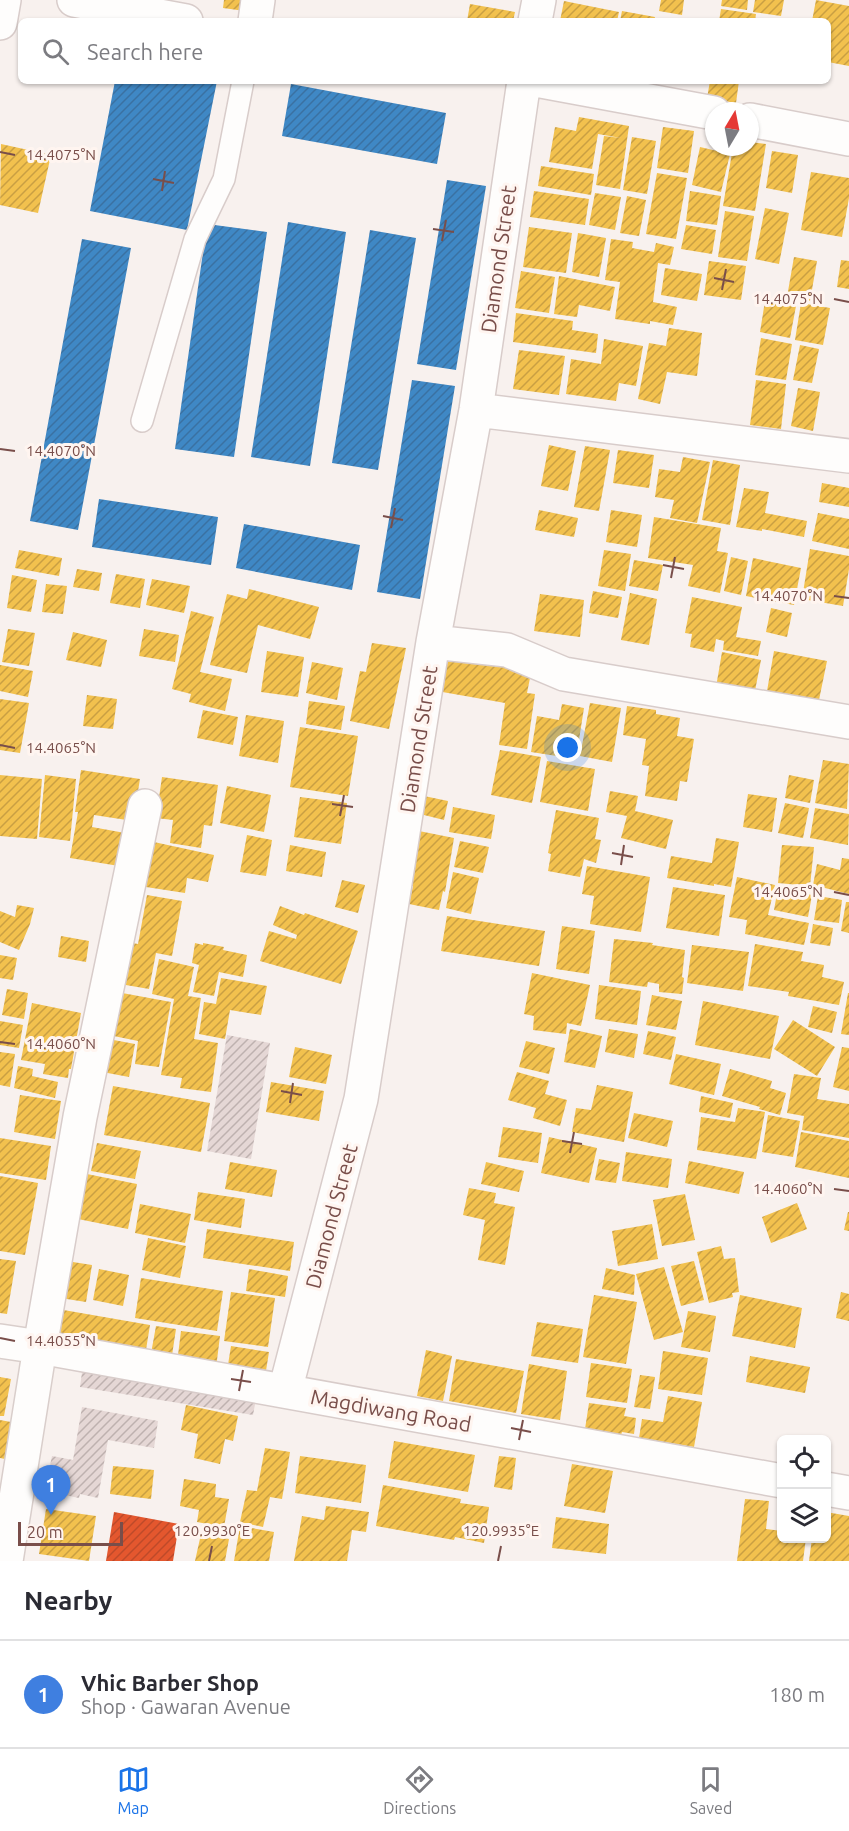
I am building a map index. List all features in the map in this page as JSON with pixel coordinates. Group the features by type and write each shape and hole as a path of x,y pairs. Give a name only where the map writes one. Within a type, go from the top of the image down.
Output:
{"street":[{"path":"0,24 4,0"},
{"path":"74,0 170,18"},
{"path":"255,18 258,0"},
{"path":"536,18 539,0"},
{"name":"Diamond Street","path":"285,1391 361,1099 433,642 476,410 524,84"},
{"path":"557,84 705,111"},
{"path":"759,122 849,139"},
{"path":"476,410 849,456"},
{"path":"433,642 507,650 564,674 849,722"},
{"path":"6,1561 82,1106 145,806"},
{"name":"Magdiwang Road","path":"0,1341 777,1480"},
{"path":"831,1490 849,1493"}],"lane":[{"path":"142,421 195,239 224,178 242,84"}],"building: Homes":[{"path":"224,0 254,0 252,12 223,8"},
{"path":"661,0 684,0 682,15 659,11"},
{"path":"722,0 748,0 747,10 721,6"},
{"path":"755,0 784,0 781,16 753,12"},
{"path":"816,0 849,6 849,66 831,63 831,18 813,18"},
{"path":"564,1 619,12 618,18 561,18"},
{"path":"470,4 515,12 514,18 468,18"},
{"path":"721,9 756,14 755,18 720,18"},
{"path":"622,11 655,17 655,18 621,18"},
{"path":"709,84 739,84 736,102 707,98"},
{"path":"579,117 629,126 620,189 596,185 604,136 621,138 598,134 592,169 549,162 555,127 576,131"},
{"path":"663,127 694,131 688,173 657,168"},
{"path":"632,137 656,141 647,194 623,190"},
{"path":"759,143 766,144 755,211 723,206 731,156 759,156"},
{"path":"1,144 51,155 38,213 0,205"},
{"path":"700,147 705,148 705,156 730,156 721,192 692,185"},
{"path":"772,151 798,155 792,193 766,188"},
{"path":"541,166 594,174 591,195 538,186"},
{"path":"811,172 849,178 849,198 842,237 801,230"},
{"path":"657,173 687,178 676,239 646,234"},
{"path":"534,191 589,199 585,225 530,217"},
{"path":"690,191 721,196 717,225 686,221"},
{"path":"595,193 621,197 615,230 589,225"},
{"path":"627,196 646,200 639,236 620,233"},
{"path":"765,208 789,213 779,264 755,259"},
{"path":"725,211 754,216 747,261 718,257"},
{"path":"686,225 716,230 712,254 681,249"},
{"path":"529,227 572,233 566,273 523,267"},
{"path":"578,233 606,238 599,277 572,272"},
{"path":"611,239 633,242 632,248 654,252 656,243 674,247 670,265 658,263 653,302 677,307 673,325 615,319 620,282 605,280"},
{"path":"794,257 817,261 810,301 787,297"},
{"path":"841,260 849,261 849,289 837,287"},
{"path":"709,261 746,266 741,300 704,295"},
{"path":"665,268 702,274 697,301 661,295"},
{"path":"521,271 555,277 549,313 515,308"},
{"path":"559,276 615,287 610,311 579,305 577,317 554,314"},
{"path":"765,301 796,306 790,338 760,332"},
{"path":"801,303 830,308 823,345 795,340"},
{"path":"516,313 573,321 572,330 598,334 596,353 513,342"},
{"path":"669,328 702,333 697,376 667,372 660,404 638,399 649,343 666,346"},
{"path":"761,338 792,344 786,380 755,375"},
{"path":"604,339 643,346 636,386 619,383 616,401 566,394 571,359 601,364"},
{"path":"800,345 819,349 812,383 793,380"},
{"path":"519,350 565,356 559,395 513,389"},
{"path":"756,380 786,384 781,429 750,425"},
{"path":"798,388 820,392 813,431 791,426"},
{"path":"549,445 576,451 568,491 541,486"},
{"path":"585,446 610,450 599,511 574,507"},
{"path":"618,450 654,455 649,488 613,483"},
{"path":"683,457 710,462 697,523 670,518 674,500 655,497 659,469 680,472"},
{"path":"713,460 740,465 730,525 702,520"},
{"path":"822,483 849,488 849,507 819,502"},
{"path":"744,488 769,492 765,513 807,521 804,537 762,529 762,531 736,527"},
{"path":"539,510 578,518 574,537 535,530"},
{"path":"611,510 642,515 637,547 606,542"},
{"path":"818,513 849,519 849,549 812,541"},
{"path":"654,517 721,528 717,551 728,553 720,593 688,586 693,565 648,558"},
{"path":"810,549 849,556 843,606 802,599"},
{"path":"19,550 62,558 59,576 15,568"},
{"path":"604,550 631,554 625,591 598,586"},
{"path":"731,557 748,561 741,595 724,591"},
{"path":"753,558 801,568 794,605 746,596"},
{"path":"634,560 663,565 658,591 629,586"},
{"path":"77,569 102,573 99,591 73,587"},
{"path":"116,574 145,579 140,608 110,603"},
{"path":"12,575 37,580 31,612 7,608"},
{"path":"152,579 190,586 184,613 146,605"},
{"path":"46,584 67,586 63,614 42,612"},
{"path":"249,589 319,607 310,639 258,625 247,673 210,665 227,594 247,599"},
{"path":"593,591 622,597 618,618 589,613"},
{"path":"630,593 657,599 649,645 621,640"},
{"path":"540,594 584,600 580,637 534,631"},
{"path":"692,597 742,607 736,637 761,641 758,656 723,650 724,641 716,639 714,652 690,647 692,634 685,633"},
{"path":"771,608 792,613 787,637 766,632"},
{"path":"191,611 214,617 200,672 232,679 225,711 189,702 191,694 172,689"},
{"path":"8,629 35,633 29,666 2,662"},
{"path":"144,629 179,635 175,662 139,656"},
{"path":"73,632 107,640 101,667 66,660"},
{"path":"372,643 406,648 389,729 350,721 360,671 366,672"},
{"path":"438,650 532,668 527,693 535,694 527,749 499,745 505,703 431,690"},
{"path":"267,651 304,657 298,697 261,692"},
{"path":"774,651 827,661 819,700 767,691"},
{"path":"722,652 761,660 753,701 715,693"},
{"path":"312,662 343,668 337,700 306,693"},
{"path":"0,665 33,671 28,697 0,691"},
{"path":"87,695 117,699 113,729 83,726"},
{"path":"0,699 29,703 20,753 0,750"},
{"path":"309,701 345,706 341,730 306,724"},
{"path":"590,703 621,708 612,762 580,756"},
{"path":"562,704 584,708 576,759 531,752 537,716 559,720"},
{"path":"627,706 656,710 656,714 680,718 677,736 694,739 687,782 680,781 677,801 645,796 649,766 642,765 646,739 623,735"},
{"path":"203,710 238,717 233,745 197,738"},
{"path":"246,715 284,721 278,763 239,756"},
{"path":"300,727 358,736 348,796 290,787"},
{"path":"500,750 541,757 532,803 491,795"},
{"path":"823,760 849,764 847,809 815,803"},
{"path":"547,761 595,769 588,811 540,802"},
{"path":"81,770 140,779 133,821 94,815 92,827 125,833 119,866 70,858 78,812 75,812"},
{"path":"0,775 42,779 37,839 0,836"},
{"path":"45,775 76,779 70,841 39,837"},
{"path":"789,775 814,780 810,803 785,798"},
{"path":"162,777 218,785 212,826 204,825 201,848 170,843 173,820 156,818"},
{"path":"227,786 271,795 264,832 220,823"},
{"path":"610,791 638,796 635,811 673,820 666,849 621,838 627,816 606,812"},
{"path":"748,794 777,798 772,832 743,827"},
{"path":"424,796 448,801 444,820 420,814"},
{"path":"300,797 347,803 341,844 294,837"},
{"path":"785,803 809,808 803,838 778,833"},
{"path":"453,807 495,815 491,839 449,832"},
{"path":"815,808 849,814 848,845 810,838"},
{"path":"556,810 599,818 595,839 601,840 596,863 584,859 580,877 548,871 551,854 548,853"},
{"path":"414,830 454,838 445,892 443,891 439,910 409,904 413,886 404,885"},
{"path":"247,835 272,840 266,876 240,872"},
{"path":"716,838 739,842 731,887 667,878 671,856 712,863"},
{"path":"140,839 214,855 208,882 187,878 185,893 146,887 148,869"},
{"path":"460,841 489,847 483,873 454,867"},
{"path":"290,845 326,852 322,877 286,871"},
{"path":"782,845 814,847 810,886 778,883"},
{"path":"842,858 849,859 849,894 813,885 817,864 840,870"},
{"path":"587,866 650,877 641,932 590,924 594,896 582,894"},
{"path":"453,872 479,878 471,914 446,908"},
{"path":"737,877 775,885 768,915 809,923 804,945 745,934 747,920 729,917"},
{"path":"342,880 365,885 358,913 335,907"},
{"path":"673,887 725,895 719,936 666,928"},
{"path":"778,888 812,895 808,917 774,910"},
{"path":"147,895 182,901 172,956 156,953 149,989 120,984 127,942 138,944"},
{"path":"818,896 842,900 839,923 814,920"},
{"path":"846,902 849,902 849,933 841,931"},
{"path":"17,905 34,908 19,950 0,942 0,911 15,917"},
{"path":"280,906 358,931 341,984 260,961 269,931 296,939 297,935 273,925"},
{"path":"447,916 545,931 539,966 441,951"},
{"path":"813,924 833,928 830,946 810,943"},
{"path":"562,926 595,931 589,974 556,969"},
{"path":"61,936 89,941 86,962 58,957"},
{"path":"614,939 653,943 652,945 685,950 682,994 659,992 659,984 648,982 647,987 609,982"},
{"path":"195,943 224,947 223,950 247,955 243,977 219,972 214,996 193,992 199,965 192,963"},
{"path":"755,944 803,952 801,961 824,965 822,977 844,982 839,1005 788,996 789,992 748,986"},
{"path":"692,945 749,952 743,991 687,983"},
{"path":"0,955 17,958 13,980 0,978"},
{"path":"159,959 194,967 188,996 201,998 194,1039 218,1043 211,1092 180,1088 182,1078 161,1075 174,999 152,994"},
{"path":"532,973 590,985 581,1026 567,1023 566,1034 533,1030 534,1016 524,1014"},
{"path":"221,978 267,986 261,1015 230,1010 225,1039 199,1034 204,1002 216,1004"},
{"path":"599,985 641,991 637,1025 595,1019"},
{"path":"7,989 28,993 24,1019 2,1015"},
{"path":"106,990 171,1002 159,1067 135,1064 138,1041 99,1033"},
{"path":"849,993 849,1035 841,1034"},
{"path":"652,995 682,1001 676,1030 646,1025"},
{"path":"703,1001 779,1016 770,1059 695,1045"},
{"path":"32,1003 81,1013 68,1078 43,1074 45,1064 21,1060"},
{"path":"813,1006 837,1012 832,1033 808,1027"},
{"path":"793,1020 835,1047 817,1076 774,1049"},
{"path":"0,1021 23,1025 19,1048 0,1045"},
{"path":"570,1029 602,1036 595,1068 564,1062"},
{"path":"609,1029 638,1034 634,1058 605,1052"},
{"path":"648,1031 676,1037 671,1060 643,1054"},
{"path":"103,1038 135,1044 129,1077 97,1071"},
{"path":"526,1041 555,1048 549,1074 519,1067"},
{"path":"295,1047 332,1055 326,1084 289,1077"},
{"path":"842,1047 849,1048 849,1091 833,1087"},
{"path":"0,1052 15,1054 10,1087 0,1085"},
{"path":"676,1054 721,1064 714,1095 669,1084"},
{"path":"18,1066 33,1069 32,1076 58,1082 55,1098 14,1088"},
{"path":"730,1069 772,1081 770,1088 786,1093 780,1115 722,1096"},
{"path":"517,1072 549,1081 545,1094 567,1100 560,1126 533,1118 536,1108 508,1100"},
{"path":"794,1074 821,1078 817,1099 849,1104 849,1138 802,1130 804,1116 787,1113"},
{"path":"271,1082 324,1091 319,1121 266,1112"},
{"path":"597,1085 633,1092 624,1142 572,1132 576,1108 591,1110"},
{"path":"113,1086 210,1103 201,1152 104,1135"},
{"path":"20,1095 61,1101 55,1139 14,1132"},
{"path":"701,1096 733,1103 730,1118 699,1112"},
{"path":"738,1108 765,1112 756,1159 697,1150 701,1117 735,1122"},
{"path":"634,1113 673,1121 667,1147 628,1138"},
{"path":"768,1115 800,1121 793,1157 762,1152"},
{"path":"503,1127 542,1133 538,1163 498,1157"},
{"path":"801,1132 849,1141 849,1178 795,1167"},
{"path":"549,1137 597,1148 589,1183 541,1173"},
{"path":"0,1138 51,1146 46,1180 0,1173"},
{"path":"97,1143 141,1151 135,1179 91,1171"},
{"path":"626,1152 672,1159 668,1188 622,1181"},
{"path":"599,1159 620,1163 616,1183 595,1180"},
{"path":"689,1161 744,1172 739,1194 685,1183"},
{"path":"230,1162 277,1170 272,1197 225,1189"},
{"path":"486,1162 524,1171 519,1192 481,1184"},
{"path":"87,1174 137,1184 128,1229 78,1219"},
{"path":"0,1176 38,1183 25,1255 0,1251"},
{"path":"469,1188 496,1193 494,1203 515,1207 505,1265 478,1260 485,1220 463,1215"},
{"path":"198,1192 245,1199 241,1228 194,1220"},
{"path":"685,1194 695,1240 662,1246 653,1200"},
{"path":"797,1203 807,1229 771,1243 762,1217"},
{"path":"140,1204 191,1214 185,1243 135,1233"},
{"path":"849,1212 849,1231 844,1230"},
{"path":"652,1224 658,1259 618,1266 612,1231"},
{"path":"207,1229 294,1242 290,1271 203,1258"},
{"path":"148,1238 186,1246 180,1278 142,1270"},
{"path":"721,1246 724,1259 735,1258 739,1292 732,1293 733,1297 709,1303 697,1252"},
{"path":"0,1259 16,1261 7,1314 0,1313"},
{"path":"60,1260 92,1265 86,1302 54,1297"},
{"path":"694,1261 704,1300 681,1306 671,1266"},
{"path":"664,1267 683,1332 654,1340 636,1274"},
{"path":"606,1268 635,1275 634,1295 602,1289"},
{"path":"99,1269 129,1275 123,1306 93,1300"},
{"path":"249,1269 288,1276 285,1297 246,1291"},
{"path":"141,1278 223,1291 217,1331 135,1318"},
{"path":"231,1292 275,1298 268,1347 224,1341"},
{"path":"841,1292 849,1294 849,1321 836,1318"},
{"path":"594,1295 637,1302 626,1364 583,1357"},
{"path":"740,1295 802,1308 795,1348 732,1336"},
{"path":"52,1308 150,1325 145,1356 47,1339"},
{"path":"688,1311 716,1316 710,1352 681,1347"},
{"path":"537,1322 583,1329 578,1363 531,1356"},
{"path":"156,1326 176,1329 171,1362 150,1359"},
{"path":"181,1331 220,1336 216,1368 177,1363"},
{"path":"231,1346 269,1352 265,1377 227,1371"},
{"path":"426,1350 452,1356 443,1401 417,1396"},
{"path":"663,1351 708,1358 702,1395 658,1389"},
{"path":"750,1356 810,1367 805,1393 746,1382"},
{"path":"456,1359 524,1371 516,1413 449,1401"},
{"path":"591,1363 632,1369 627,1403 586,1397"},
{"path":"529,1364 567,1371 560,1420 521,1414"},
{"path":"640,1375 655,1377 650,1409 634,1407"},
{"path":"0,1377 11,1379 4,1416 0,1416"},
{"path":"668,1396 702,1402 694,1447 639,1438 642,1419 663,1422"},
{"path":"589,1403 626,1408 624,1416 636,1418 634,1434 622,1432 621,1435 585,1429"},
{"path":"186,1405 238,1416 233,1441 225,1439 220,1464 194,1458 198,1434 181,1430"},
{"path":"0,1420 11,1422 5,1459 0,1458"},
{"path":"394,1441 475,1455 468,1492 388,1478"},
{"path":"265,1448 290,1452 282,1499 270,1497 263,1527 240,1522 247,1490 257,1491"},
{"path":"300,1456 366,1465 361,1503 295,1493"},
{"path":"499,1456 516,1458 512,1490 494,1487"},
{"path":"572,1464 613,1471 605,1513 564,1506"},
{"path":"113,1466 154,1470 151,1499 110,1494"},
{"path":"184,1479 216,1484 215,1497 229,1499 224,1527 197,1522 199,1510 180,1506"},
{"path":"383,1485 461,1499 460,1503 489,1507 484,1543 376,1526"},
{"path":"745,1499 769,1501 766,1529 777,1530 777,1543 805,1543 803,1561 737,1561"},
{"path":"326,1506 369,1512 366,1532 352,1530 347,1561 294,1561 302,1516 324,1520"},
{"path":"46,1509 96,1516 89,1561 39,1554"},
{"path":"831,1513 849,1516 849,1561 809,1561 811,1543 831,1543"},
{"path":"556,1517 609,1524 606,1554 552,1548"},
{"path":"240,1526 274,1532 269,1561 234,1561"},
{"path":"201,1534 229,1539 225,1561 195,1561"}],"building: Shops":[{"path":"114,1512 179,1524 173,1561 106,1561"}],"building: Schools":[{"path":"114,84 216,84 187,230 90,211"},
{"path":"291,84 446,113 437,164 282,136"},
{"path":"447,180 486,186 456,370 417,364"},
{"path":"288,222 346,232 310,466 251,457"},
{"path":"207,224 267,232 234,457 175,449"},
{"path":"370,230 416,238 378,470 332,463"},
{"path":"82,239 131,248 78,530 30,521"},
{"path":"412,380 455,386 420,599 377,592"},
{"path":"99,499 218,517 211,565 92,547"},
{"path":"244,524 360,545 352,590 236,568"}],"building: Other":[{"path":"227,1035 270,1043 251,1159 207,1151"},
{"path":"83,1365 257,1394 253,1415 80,1387"},
{"path":"82,1407 158,1421 154,1448 108,1440 98,1498 80,1494 79,1498 45,1491 52,1456 73,1460"}],"place":[{"name":"Vhic Barber Shop","path":"51,1515"}]}
